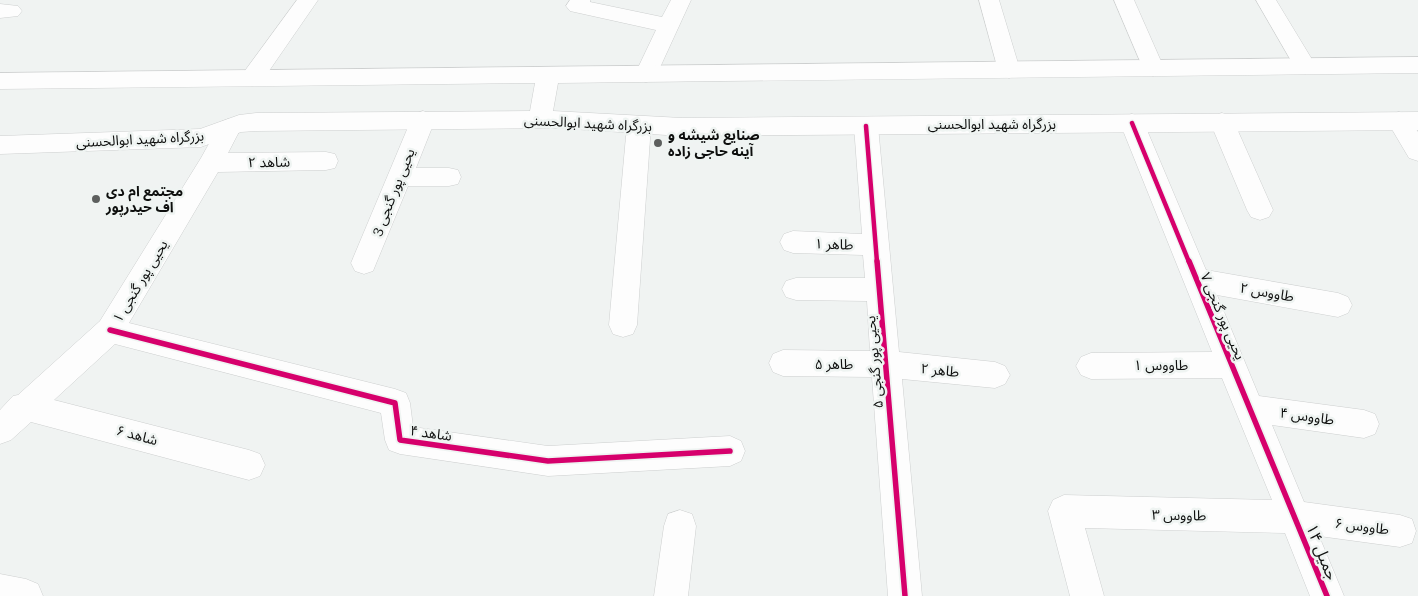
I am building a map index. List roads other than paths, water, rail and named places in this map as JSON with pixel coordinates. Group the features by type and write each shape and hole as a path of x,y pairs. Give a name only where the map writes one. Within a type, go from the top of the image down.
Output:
{"street":[{"path":"252,78 308,0"},
{"path":"580,0 577,6 670,26"},
{"path":"646,74 681,0"},
{"path":"989,0 1009,70"},
{"path":"1124,0 1153,68"},
{"path":"1266,0 1304,66"},
{"path":"0,81 1418,65"},
{"path":"540,119 548,75"},
{"name":"بزرگراه شهید ابوالحسنی","path":"0,144 192,139 256,122 540,119 682,127 1409,121"},
{"name":"یحیی پور گنجی 3","path":"364,263 423,120"},
{"path":"1409,121 1418,152"},
{"path":"1222,122 1260,210"},
{"name":"یحیی پور گنجی ۷","path":"1132,123 1294,517"},
{"path":"622,325 639,125"},
{"name":"یحیی پور گنجی ۵","path":"866,126 905,596"},
{"name":"یحیی پور گنجی ۱","path":"0,430 24,406 110,330 211,163 229,128"},
{"name":"شاهد ۲","path":"211,163 326,160"},
{"path":"400,177 449,177"},
{"name":"طاهر ۱","path":"793,242 876,245"},
{"name":"طاووس ۲","path":"1196,280 1338,305"},
{"path":"796,289 880,290"},
{"name":"شاهد ۴","path":"110,330 395,402 400,440 548,461 730,451"},
{"name":"طاهر ۵","path":"783,363 886,364"},
{"name":"طاهر ۲","path":"886,364 995,375"},
{"name":"طاووس ۱","path":"1091,366 1232,365"},
{"name":"شاهد ۶","path":"24,406 249,465"},
{"name":"طاووس ۴","path":"1249,408 1364,424"},
{"name":"طاووس ۳","path":"1087,596 1064,511 1294,517"},
{"name":"طاووس ۶","path":"1294,517 1400,531"},
{"name":"جمیل ۱۴","path":"1294,517 1327,596"},
{"path":"671,596 680,526"},
{"path":"0,591 26,596"}],"place":[{"name":"صنایع شیشه و آینه حاجی زاده","path":"658,143"},
{"name":"مجتمع ام دی اف حیدرپور","path":"96,199"}]}
